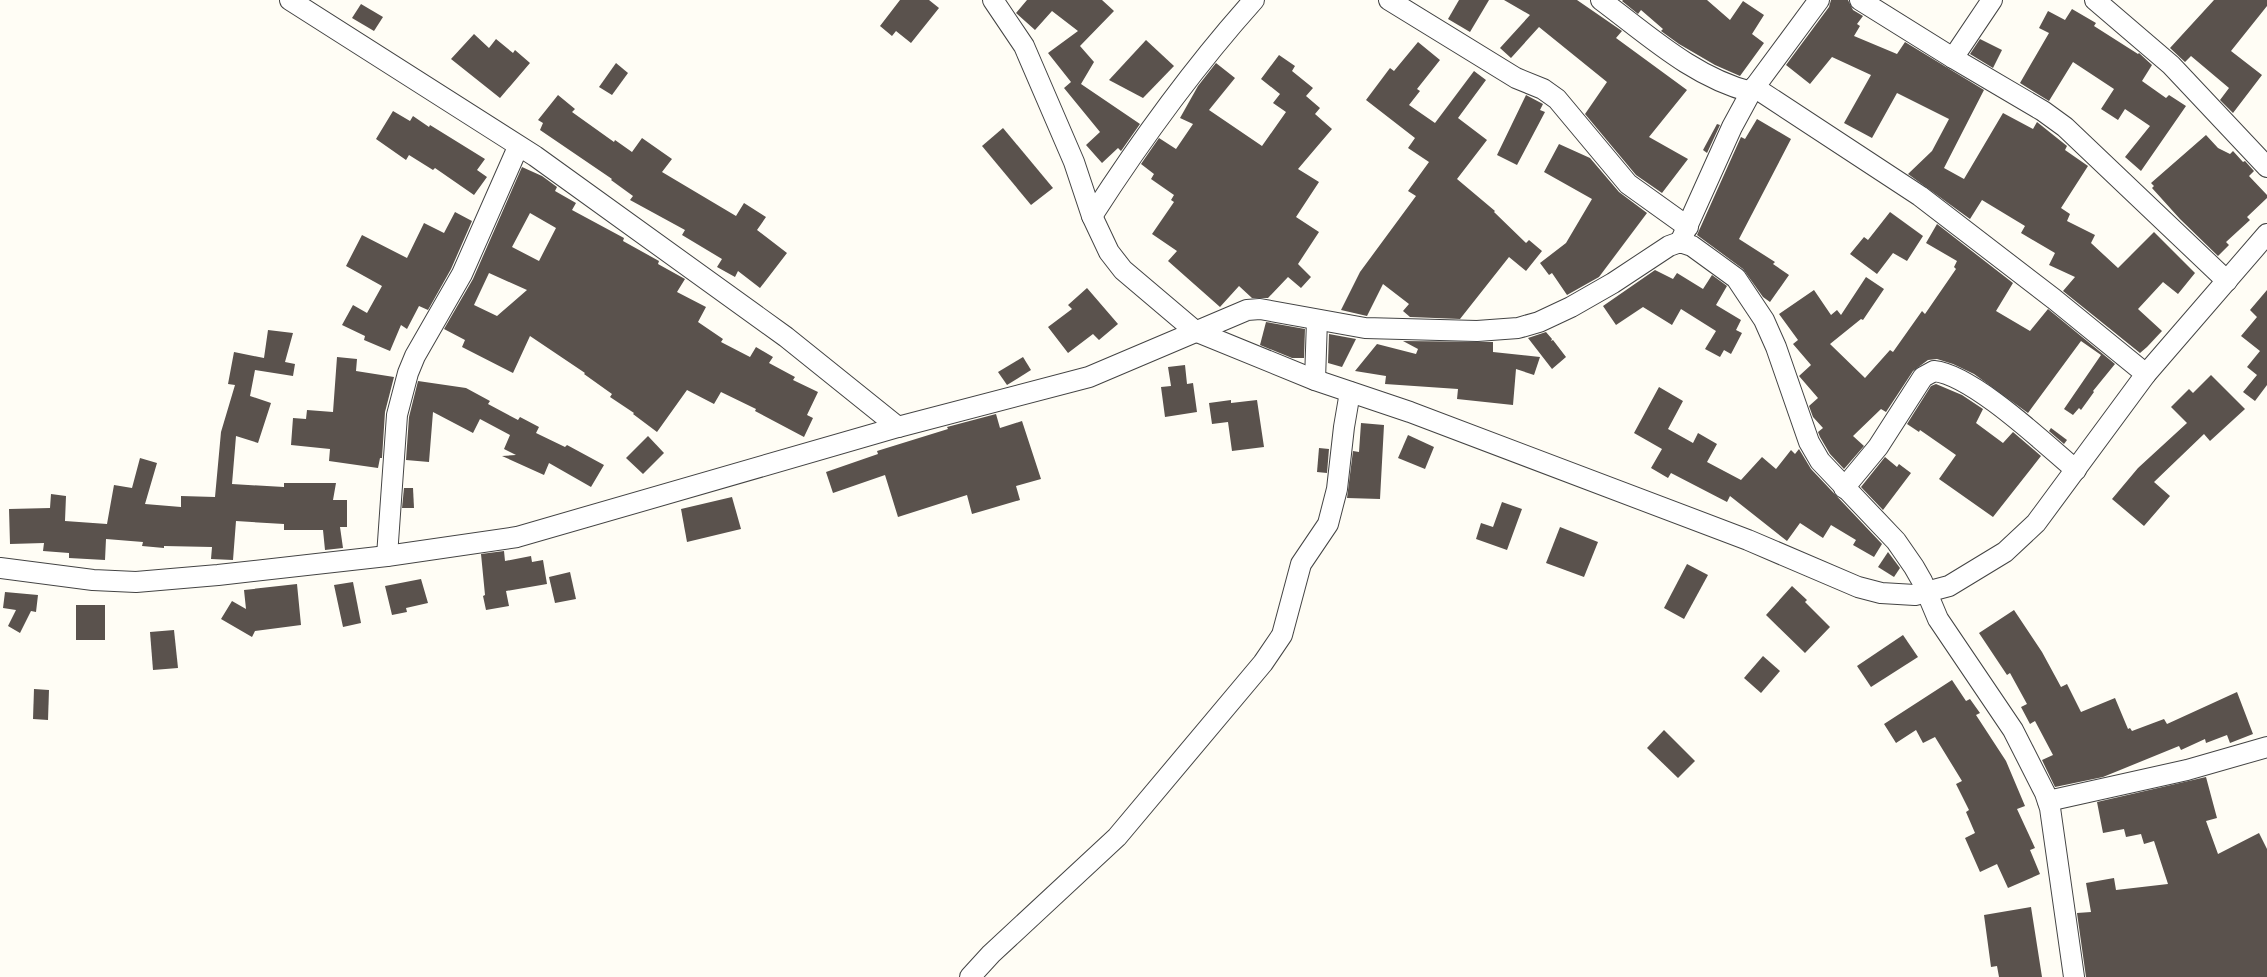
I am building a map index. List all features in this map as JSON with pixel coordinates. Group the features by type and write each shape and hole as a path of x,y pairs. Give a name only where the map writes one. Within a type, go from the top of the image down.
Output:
{"street":[{"path":"290,0 536,156 786,337 898,427"},
{"path":"993,0 1024,46 1074,162 1092,216 1109,252 1123,270 1186,336 1410,412 1748,540 1858,587 1903,596 1932,605"},
{"path":"1092,216 1136,149 1182,86 1254,0"},
{"path":"1389,0 1516,78 1549,93 1563,105 1628,184 1699,251 1736,278 1764,320 1776,347 1809,442 1820,461 1896,541 1914,567 1932,605 2013,730 2048,801 2074,977"},
{"path":"1601,0 1687,64 1717,81 1753,90 1920,196 2054,299 2146,374"},
{"path":"0,568 59,577 135,582 387,556 517,537 898,427 1089,376 1233,315 1260,309 1365,328 1477,331 1518,327 1539,322 1612,283 1684,235 1732,127 1753,90 1819,0"},
{"path":"1860,0 2043,111 2065,127 2227,281"},
{"path":"1953,58 1992,0"},
{"path":"2094,0 2171,65 2267,167"},
{"path":"387,556 397,415 408,373 415,356 462,274 519,147"},
{"path":"1932,605 1948,586 2005,552 2036,523 2146,374 2267,234"},
{"path":"1315,380 1317,320"},
{"path":"1844,488 1878,447 1923,377 1934,371 1949,375 1988,397 2076,470"},
{"path":"970,977 991,954 1117,837 1263,663 1282,635 1301,564 1328,524 1337,489 1350,392"},
{"path":"2048,801 2187,770 2267,747"}],"building":[{"path":"900,0 929,0 939,8 911,43 896,31 892,36 880,26"},
{"path":"1027,0 1102,0 1114,11 1080,46 1094,62 1081,84 1140,124 1121,151 1118,148 1102,163 1086,145 1100,132 1064,88 1071,82 1048,53 1078,31 1052,11 1035,30 1016,13"},
{"path":"1459,0 1489,0 1470,32 1448,19"},
{"path":"1504,0 1577,0 1622,31 1616,38 1687,90 1649,137 1688,159 1662,193 1636,175 1585,114 1607,82 1539,27 1511,58 1500,48 1530,15"},
{"path":"1623,0 1707,0 1730,20 1743,1 1764,15 1752,34 1764,43 1740,76 1715,65 1679,44 1661,31 1663,29 1641,10 1638,14"},
{"path":"1831,0 1848,0 1853,10 1863,16 1857,24 1860,26 1854,36 1897,54 1905,42 1984,90 1944,168 1964,179 2003,113 2033,129 2037,122 2067,146 2065,150 2088,166 2061,208 2070,214 2067,221 2095,235 2091,243 2118,268 2154,232 2195,273 2178,294 2163,282 2138,309 2162,331 2147,347 2140,353 2063,291 2075,277 2049,265 2055,253 2021,233 2025,226 1982,200 1970,219 1908,174 1932,151 1949,119 1897,93 1872,138 1844,123 1871,75 1832,57 1810,84 1786,65 1829,7"},
{"path":"2214,0 2267,0 2267,6 2231,51 2262,75 2233,113 2220,100 2229,88 2191,56 2185,62 2170,48"},
{"path":"361,4 383,17 374,31 352,18"},
{"path":"2072,9 2096,23 2094,26 2139,53 2152,65 2142,81 2166,98 2169,95 2186,106 2141,171 2125,157 2150,126 2125,109 2118,120 2101,109 2114,89 2073,62 2049,101 2020,83 2049,33 2039,28 2048,11 2065,20"},
{"path":"474,34 489,48 496,39 513,53 515,50 530,63 500,98 451,59"},
{"path":"1980,39 2002,50 1993,68 1970,54"},
{"path":"1146,40 1174,66 1143,98 1109,80"},
{"path":"1418,42 1440,60 1417,89 1420,91 1409,105 1435,123 1474,71 1486,80 1458,118 1487,140 1457,179 1495,211 1526,243 1529,240 1542,251 1526,271 1509,257 1460,319 1410,317 1403,311 1409,304 1383,284 1367,316 1341,310 1360,272 1416,196 1408,191 1429,162 1408,148 1415,138 1366,100 1390,68 1394,71"},
{"path":"1279,55 1295,66 1292,71 1313,88 1306,96 1320,108 1315,114 1332,129 1298,169 1319,182 1296,217 1319,232 1298,264 1311,277 1301,288 1288,277 1268,298 1252,298 1239,286 1220,307 1168,261 1177,251 1152,234 1174,202 1171,200 1174,195 1151,179 1154,174 1141,164 1159,138 1176,149 1193,124 1180,118 1198,86 1216,63 1235,78 1209,110 1262,146 1286,112 1273,103 1280,94 1261,79"},
{"path":"616,63 628,73 612,95 599,87"},
{"path":"558,95 575,109 572,112 632,152 642,138 672,159 662,172 736,216 744,203 766,217 757,230 787,253 760,288 738,271 735,277 717,267 722,259 682,235 685,230 630,200 633,196 612,179 540,130 543,123 538,120"},
{"path":"1526,95 1543,104 1540,110 1545,112 1517,165 1497,155"},
{"path":"393,111 410,121 413,116 485,159 477,170 487,177 474,195 435,168 433,170 409,155 406,160 376,139"},
{"path":"1757,119 1791,139 1739,239 1775,262 1773,264 1789,275 1770,302 1763,297 1743,269 1697,235 1741,137 1745,139"},
{"path":"1717,124 1720,125 1707,153 1703,150"},
{"path":"1003,128 1053,188 1031,205 982,146"},
{"path":"2206,135 2218,148 2230,154 2233,151 2243,162 2245,161 2254,171 2249,176 2267,195 2267,198 2247,217 2250,220 2226,242 2229,245 2218,256 2180,219 2152,188 2154,186 2151,183"},
{"path":"1559,144 1590,158 1619,192 1647,213 1599,277 1567,295 1552,273 1549,275 1540,263 1566,243 1592,199 1544,172"},
{"path":"522,167 542,176 557,187 555,191 576,203 572,210 624,238 623,241 685,279 677,292 706,307 698,322 723,339 721,342 750,357 756,347 773,357 769,363 795,377 793,380 818,392 807,415 813,418 804,437 721,392 714,404 687,390 657,432 610,397 612,394 585,373 530,336 513,373 462,347 465,340 444,329 473,279","holes":["530,213 556,228 539,261 512,247","489,273 527,290 497,316 474,305"]},
{"path":"455,212 472,221 451,269 428,310 419,306 407,329 401,325 390,351 364,340 365,336 342,325 353,305 367,313 382,286 346,266 362,235 407,258 424,223 444,233"},
{"path":"1890,212 1923,236 1907,261 1893,253 1877,274 1850,254 1864,237 1868,240"},
{"path":"1937,224 2013,283 1996,311 2030,331 2048,309 2115,364 2081,410 2079,408 2073,415 2064,409 2101,355 2081,341 2028,413 1974,374 1937,359 1928,360 1913,371 1886,412 1881,409 1853,436 1864,446 1844,469 1830,454 1820,437 1818,432 1823,428 1813,417 1809,406 1818,398 1799,376 1811,365 1793,344 1798,340 1779,314 1814,290 1831,315 1837,310 1841,315 1866,277 1884,289 1863,320 1861,319 1830,344 1865,378 1890,350 1893,352 1922,311 1925,314 1956,269 1954,267 1957,261 1926,243"},
{"path":"1655,270 1673,279 1677,273 1703,289 1712,275 1727,286 1716,305 1741,320 1736,330 1742,333 1731,354 1724,350 1720,357 1705,349 1716,331 1681,309 1672,325 1643,307 1616,325 1603,306"},
{"path":"1087,288 1118,324 1099,340 1093,334 1068,353 1048,327 1072,309 1068,305"},
{"path":"2267,290 2267,385 2255,401 2243,392 2257,375 2247,367 2260,351 2241,336 2257,317 2250,310"},
{"path":"1266,322 1305,329 1304,358 1292,358 1260,345"},
{"path":"268,330 293,333 285,362 295,364 293,376 255,370 250,396 271,403 258,443 236,436 232,484 284,487 284,483 336,483 333,500 347,500 347,527 340,527 343,548 325,550 323,530 284,530 284,524 236,521 233,560 211,559 212,547 164,546 164,548 142,546 143,542 106,539 105,560 69,558 69,553 43,551 44,543 10,544 9,509 50,508 51,494 66,496 65,521 107,524 114,485 132,488 140,458 157,463 145,504 181,507 181,496 215,497 221,432 235,385 228,384 234,352 264,358"},
{"path":"1546,332 1566,357 1552,369 1528,338"},
{"path":"1329,334 1356,339 1342,367 1328,363"},
{"path":"1403,341 1493,342 1493,352 1540,357 1534,375 1516,369 1513,405 1457,399 1458,389 1385,384 1386,376 1355,371 1377,344 1416,354 1418,349"},
{"path":"337,357 357,359 356,371 394,377 385,412 382,458 380,458 378,468 329,461 330,449 291,445 293,418 306,419 307,410 333,412"},
{"path":"1023,357 1031,370 1007,385 998,372"},
{"path":"1185,365 1187,384 1193,383 1197,412 1165,417 1161,387 1171,386 1168,367"},
{"path":"2211,375 2245,409 2210,441 2204,434 2154,482 2170,496 2144,526 2112,499 2138,468 2187,423 2171,407 2189,389 2193,393"},
{"path":"418,381 466,388 490,401 488,404 518,420 520,417 539,427 536,433 565,447 567,445 604,465 591,487 549,463 544,475 502,456 516,455 504,449 510,435 480,419 473,433 433,412 429,462 406,460 409,417"},
{"path":"1936,384 1962,395 1983,409 1976,423 2003,443 2013,432 2041,456 1993,517 1939,479 1956,455 1920,430 1919,432 1907,424 1931,386"},
{"path":"1659,387 1683,401 1668,429 1693,443 1698,433 1717,444 1707,462 1741,480 1762,457 1776,469 1791,450 1795,454 1799,449 1811,469 1882,544 1874,557 1853,545 1856,540 1831,525 1823,538 1800,523 1787,541 1730,496 1727,502 1671,473 1668,478 1651,468 1662,449 1634,433"},
{"path":"1231,400 1231,403 1257,400 1264,447 1232,451 1228,422 1212,424 1209,403"},
{"path":"996,414 1000,428 1022,421 1041,479 1016,486 1020,500 972,514 967,495 898,517 885,475 833,493 826,472 878,454 877,451 948,429 947,427"},
{"path":"1361,423 1384,425 1380,499 1347,498 1353,451 1359,452"},
{"path":"2051,428 2067,440 2064,444 2049,431"},
{"path":"1408,435 1434,447 1425,469 1398,458"},
{"path":"648,436 664,453 643,474 626,458"},
{"path":"1319,448 1329,449 1327,473 1317,472"},
{"path":"1885,457 1897,467 1899,464 1911,473 1883,510 1861,487"},
{"path":"404,488 413,488 414,508 402,508"},
{"path":"732,497 741,529 687,542 681,509"},
{"path":"1502,502 1522,509 1507,550 1476,539 1481,523 1493,527"},
{"path":"1560,527 1598,542 1584,577 1546,563"},
{"path":"504,551 505,561 531,556 532,562 543,560 547,584 506,591 509,606 486,610 481,554"},
{"path":"1888,552 1900,568 1894,577 1878,567"},
{"path":"1687,564 1708,575 1684,619 1664,608"},
{"path":"570,572 576,599 555,603 549,577"},
{"path":"421,579 428,603 406,608 407,612 392,615 385,586"},
{"path":"353,582 361,623 343,627 334,585"},
{"path":"297,584 301,625 255,631 252,637 221,619 232,601 246,609 244,590"},
{"path":"1792,586 1830,627 1805,653 1766,615"},
{"path":"5,592 38,595 36,612 31,611 20,633 8,626 16,610 3,608"},
{"path":"76,605 105,605 105,640 76,640"},
{"path":"2014,610 2042,652 2061,687 2067,684 2081,712 2115,698 2128,729 2132,731 2164,719 2167,724 2237,692 2253,734 2230,743 2227,735 2206,743 2205,739 2181,750 2179,746 2103,777 2055,787 2042,760 2053,755 2035,721 2030,724 2021,707 2027,704 2010,673 2007,675 1979,633"},
{"path":"174,630 178,668 153,670 150,632"},
{"path":"1903,635 1918,657 1871,687 1857,666"},
{"path":"1763,656 1780,671 1761,693 1744,678"},
{"path":"1952,680 1966,701 1970,699 1980,713 1976,715 2006,761 2025,806 2017,809 2035,848 2030,850 2040,874 2008,888 1997,864 1980,872 1965,838 1975,833 1966,812 1969,810 1956,784 1962,781 1935,737 1923,743 1916,730 1896,743 1884,724"},
{"path":"34,689 49,690 48,720 33,719"},
{"path":"1664,730 1695,761 1678,778 1647,748"},
{"path":"2206,777 2217,818 2206,821 2218,854 2259,833 2267,849 2267,977 2086,977 2077,913 2091,912 2086,883 2114,878 2116,890 2168,884 2154,841 2144,844 2141,834 2126,837 2124,829 2103,833 2097,802"},
{"path":"2031,907 2042,977 1999,977 1997,966 1991,967 1984,915"}]}
